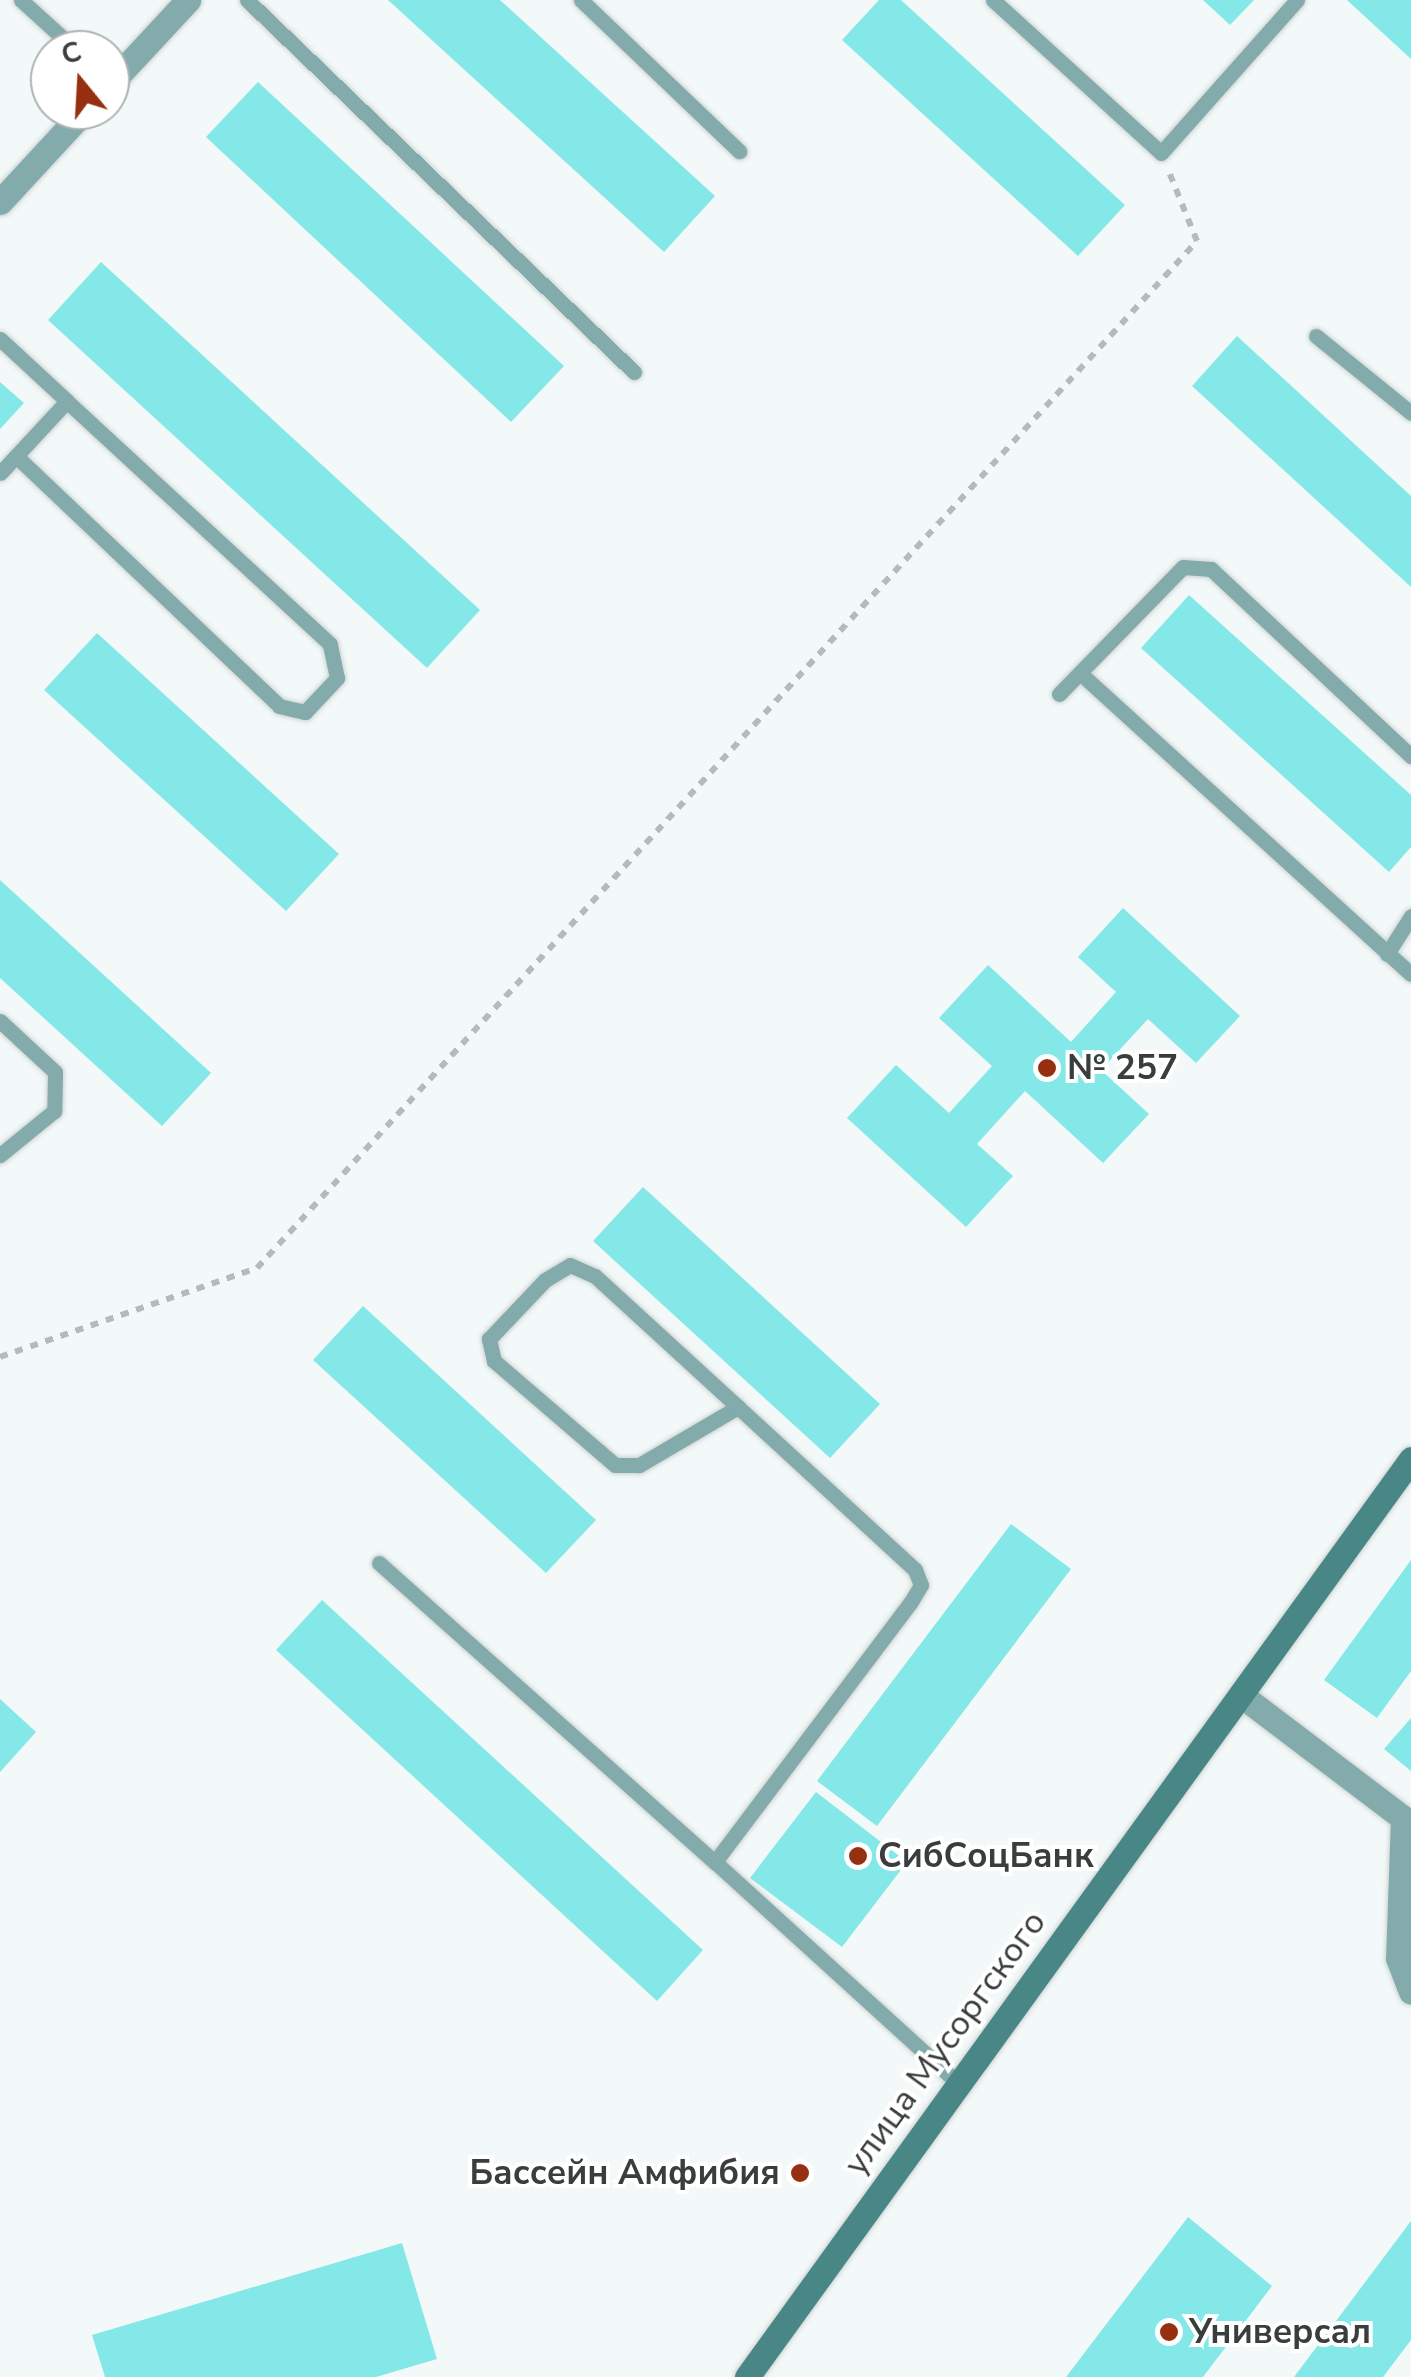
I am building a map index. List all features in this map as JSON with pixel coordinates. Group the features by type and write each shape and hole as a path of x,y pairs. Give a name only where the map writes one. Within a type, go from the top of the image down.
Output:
{"street":[{"path":"130,61 188,0"},
{"path":"1,198 67,130"},
{"name":"улица Мусоргского","path":"747,2377 1411,1459"},
{"path":"1242,1695 1407,1816 1398,1958 1411,1992"}],"lane":[{"path":"20,0 54,30"},
{"path":"246,0 634,372"},
{"path":"581,0 740,151"},
{"path":"994,0 1161,153 1297,0"},
{"path":"1316,336 1411,413"},
{"path":"0,339 330,644 337,678 305,712 279,706 16,456"},
{"path":"0,473 67,401"},
{"path":"1059,694 1183,567 1211,569 1411,756"},
{"path":"1080,673 1411,974"},
{"path":"1387,954 1411,916"},
{"path":"0,1021 54,1072 54,1111 0,1155"},
{"path":"715,1862 920,1585 915,1570 738,1407 595,1276 570,1265 545,1280 489,1339 494,1360 614,1464 639,1465 738,1407"},
{"path":"379,1563 959,2084"}],"path":[{"path":"0,1357 258,1268 1197,240 1161,153"}],"building":[{"path":"388,0 500,0 715,196 664,252"},
{"path":"879,0 901,0 1125,205 1078,256 842,40"},
{"path":"1203,0 1254,0 1230,25"},
{"path":"1347,0 1411,0 1411,59"},
{"path":"258,82 564,366 511,422 206,137"},
{"path":"101,262 480,610 427,668 48,320"},
{"path":"1237,336 1411,496 1411,587 1192,386"},
{"path":"0,382 24,403 0,429"},
{"path":"1189,595 1411,795 1411,847 1389,872 1141,648"},
{"path":"97,633 339,854 286,911 44,690"},
{"path":"0,880 211,1073 162,1126 0,978"},
{"name":"№ 257","path":"1123,908 1240,1016 1196,1063 1148,1019 1101,1070 1149,1114 1103,1163 1025,1091 977,1144 1013,1176 966,1227 847,1118 896,1065 949,1113 992,1066 939,1018 988,965 1071,1042 1116,992 1078,957"},
{"path":"643,1187 880,1404 830,1458 593,1241"},
{"path":"363,1306 596,1520 546,1573 313,1360"},
{"path":"1011,1524 1071,1569 877,1826 817,1781"},
{"path":"1411,1560 1411,1671 1377,1718 1324,1680"},
{"path":"322,1600 703,1950 657,2001 276,1650"},
{"path":"0,1699 36,1732 0,1772"},
{"path":"1411,1718 1411,1771 1384,1749"},
{"path":"816,1792 907,1862 842,1947 750,1878"},
{"name":"Универсал","path":"1188,2217 1272,2286 1203,2377 1066,2377"},
{"path":"1411,2221 1411,2340 1383,2377 1294,2377"},
{"path":"402,2243 437,2359 376,2377 105,2377 92,2335"}],"place":[{"name":"№ 257","path":"1047,1068"},
{"name":"СибСоцБанк","path":"858,1856"},
{"name":"Бассейн Амфибия","path":"800,2173"},
{"name":"Универсал","path":"1169,2332"}]}
